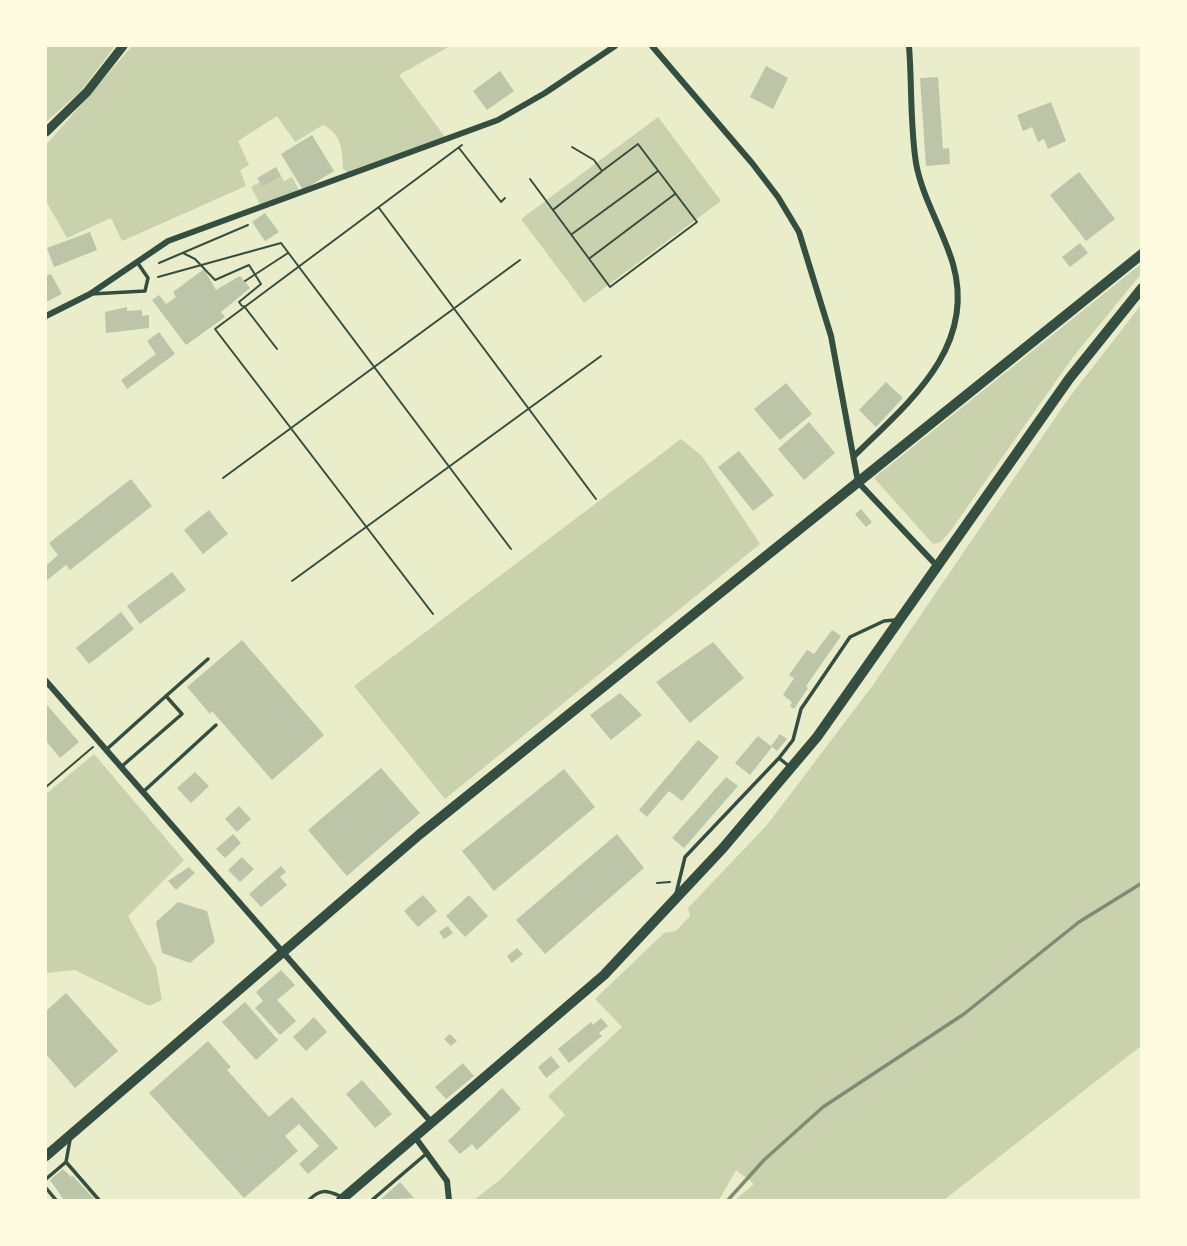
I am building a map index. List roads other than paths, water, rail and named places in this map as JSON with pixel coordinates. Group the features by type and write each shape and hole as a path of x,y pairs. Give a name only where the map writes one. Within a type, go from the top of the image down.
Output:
{"main road":[{"path":"46,132 87,92 123,46"},
{"path":"46,1156 420,834 1142,254"},
{"path":"343,1199 604,975 673,903 817,737 1069,379 1142,288"}],"street":[{"path":"46,316 90,294 168,242 498,120 545,93 615,46"},
{"path":"652,46 752,163 778,197 799,232 828,326 858,482 937,566"},
{"path":"854,456 936,368 949,347 956,322 958,291 953,264 916,164 909,46"},
{"path":"46,681 432,1123"},
{"path":"415,1137 447,1181 449,1200"}],"lane":[{"path":"90,294 145,291 148,278 137,262"},
{"path":"673,903 685,856 793,740 801,709 850,637 884,621 900,620"},
{"path":"106,750 208,659"},
{"path":"121,767 182,714 166,696"},
{"path":"143,792 216,725"},
{"path":"779,758 791,767"},
{"path":"46,1179 66,1162 71,1134"},
{"path":"372,1200 428,1153"},
{"path":"66,1162 99,1200"},
{"path":"46,1188 56,1200"},
{"path":"309,1200 317,1192 326,1190 343,1199"}],"railway":[{"path":"728,1200 764,1160 823,1107 964,1014 1079,922 1142,883"}]}
